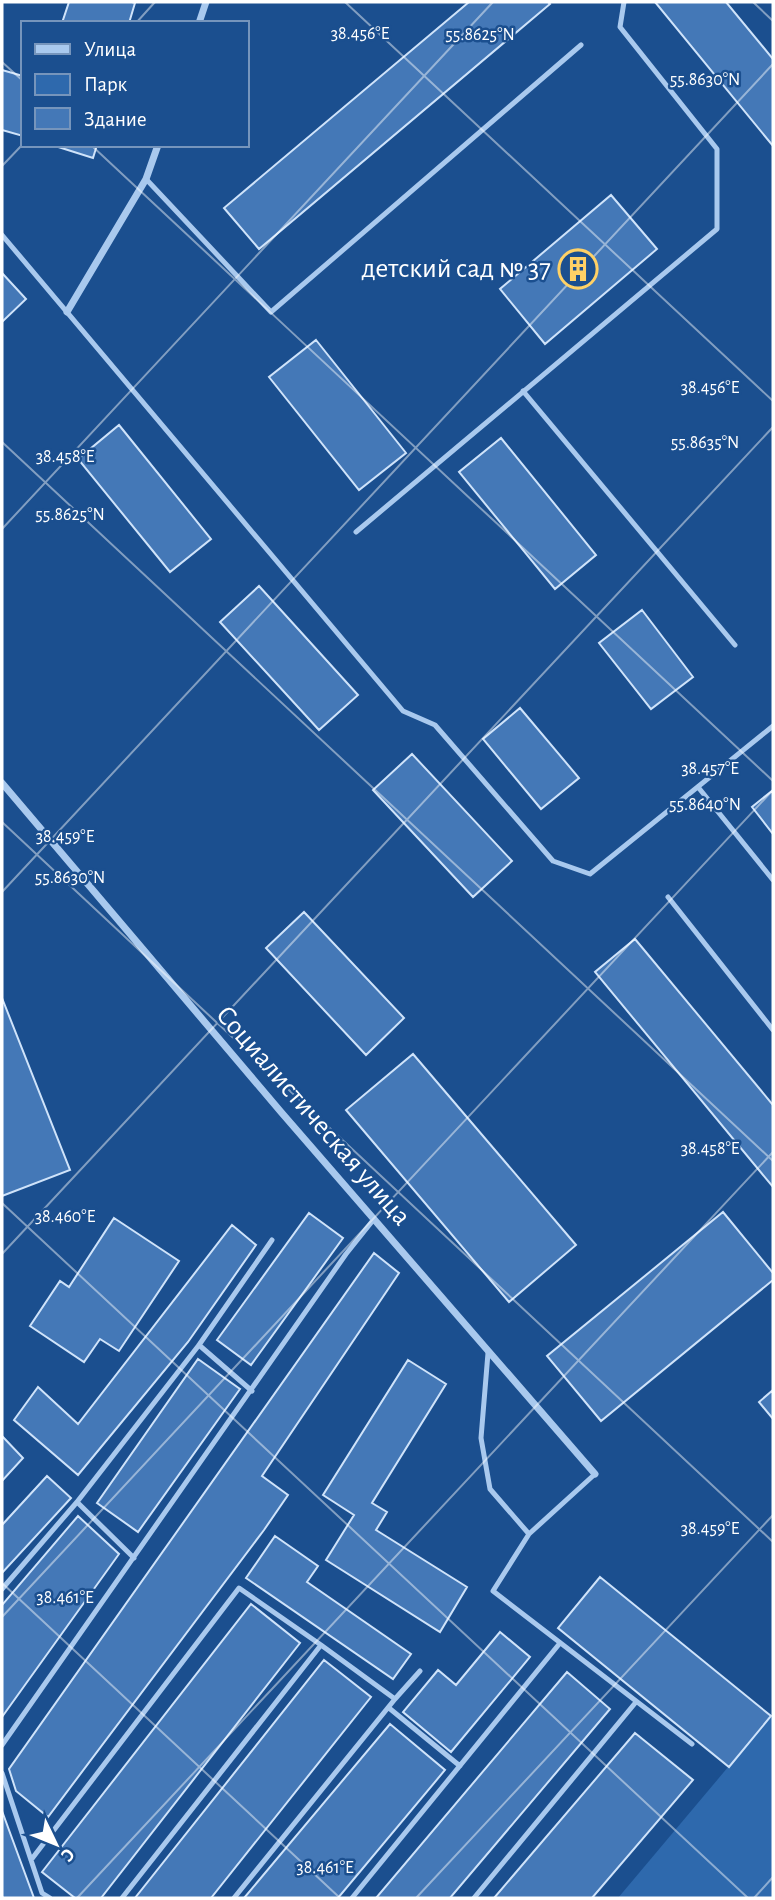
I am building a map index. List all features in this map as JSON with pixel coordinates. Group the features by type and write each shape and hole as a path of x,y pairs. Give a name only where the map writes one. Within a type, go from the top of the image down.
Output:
{"street":[{"path":"200,21 206,2"},
{"path":"67,312 146,180 157,147"},
{"name":"Социалистическая улица","path":"2,783 281,1112 595,1474"}],"lane":[{"path":"356,532 717,229 717,149 620,27 624,2"},
{"path":"146,180 271,312 582,45"},
{"path":"2,235 403,711 435,725 553,861 590,874 773,726"},
{"path":"523,391 734,645"},
{"path":"698,787 773,880"},
{"path":"668,897 773,1030"},
{"path":"2,1745 346,1254 374,1219"},
{"path":"2,1589 77,1502 199,1345 272,1240"},
{"path":"199,1345 252,1391"},
{"path":"488,1353 481,1438 490,1489 528,1534"},
{"path":"595,1474 528,1534 493,1591 692,1744"},
{"path":"77,1502 134,1558"},
{"path":"31,1860 239,1588 395,1699"},
{"path":"352,1898 560,1643"},
{"path":"122,1898 321,1645"},
{"path":"234,1898 420,1671"},
{"path":"474,1898 636,1702"},
{"path":"389,1708 460,1766"},
{"path":"2,1773 42,1893 50,1898"}],"green space":[{"path":"773,1715 773,1898 618,1898 771,1716"}],"building":[{"path":"69,2 135,3 130,21 63,21"},
{"path":"469,2 550,4 259,249 224,208"},
{"path":"655,2 726,2 773,59 773,146"},
{"path":"2,70 21,75 21,135 2,130"},
{"path":"58,147 96,147 93,158"},
{"name":"детский сад № 37","path":"611,195 657,249 545,344 500,289"},
{"path":"2,273 26,299 2,322"},
{"path":"316,340 406,453 359,490 269,377"},
{"path":"119,425 211,539 170,572 78,459"},
{"path":"501,438 596,555 555,589 459,472"},
{"path":"259,586 358,695 319,730 220,622"},
{"path":"642,610 693,677 651,709 599,643"},
{"path":"520,708 579,778 541,809 483,739"},
{"path":"412,754 512,861 473,897 373,790"},
{"path":"773,790 773,834 752,807"},
{"path":"304,912 404,1018 366,1055 266,948"},
{"path":"635,939 773,1105 773,1187 595,972"},
{"path":"2,998 70,1170 2,1196"},
{"path":"413,1054 576,1245 509,1302 346,1110"},
{"path":"723,1212 773,1273 773,1280 601,1421 547,1356"},
{"path":"309,1213 343,1238 251,1365 217,1340"},
{"path":"114,1218 179,1261 119,1351 100,1339 84,1362 30,1326 60,1281 69,1287"},
{"path":"232,1225 256,1245 188,1342 78,1475 14,1420 38,1387 78,1424"},
{"path":"374,1253 399,1273 262,1476 288,1495 48,1817 16,1791 9,1769"},
{"path":"198,1359 240,1389 138,1532 97,1503"},
{"path":"408,1360 446,1384 372,1503 387,1512 376,1530 467,1587 440,1632 326,1560 354,1515 323,1495"},
{"path":"773,1390 773,1419 759,1402"},
{"path":"2,1436 23,1458 2,1481"},
{"path":"47,1476 71,1498 2,1573 2,1525"},
{"path":"78,1516 119,1554 2,1717 2,1605"},
{"path":"275,1536 318,1566 307,1582 411,1654 393,1679 246,1578"},
{"path":"600,1577 771,1716 729,1767 558,1628"},
{"path":"251,1604 300,1643 101,1898 75,1898 42,1872"},
{"path":"500,1632 530,1657 451,1752 403,1712 438,1670 456,1685"},
{"path":"324,1660 371,1697 211,1898 135,1898"},
{"path":"567,1672 610,1709 450,1898 376,1898"},
{"path":"390,1724 445,1770 338,1898 244,1898"},
{"path":"635,1733 693,1780 592,1898 494,1898"},
{"path":"2,1811 34,1898 2,1896"}],"place":[{"name":"детский сад № 37","path":"578,269"}]}
